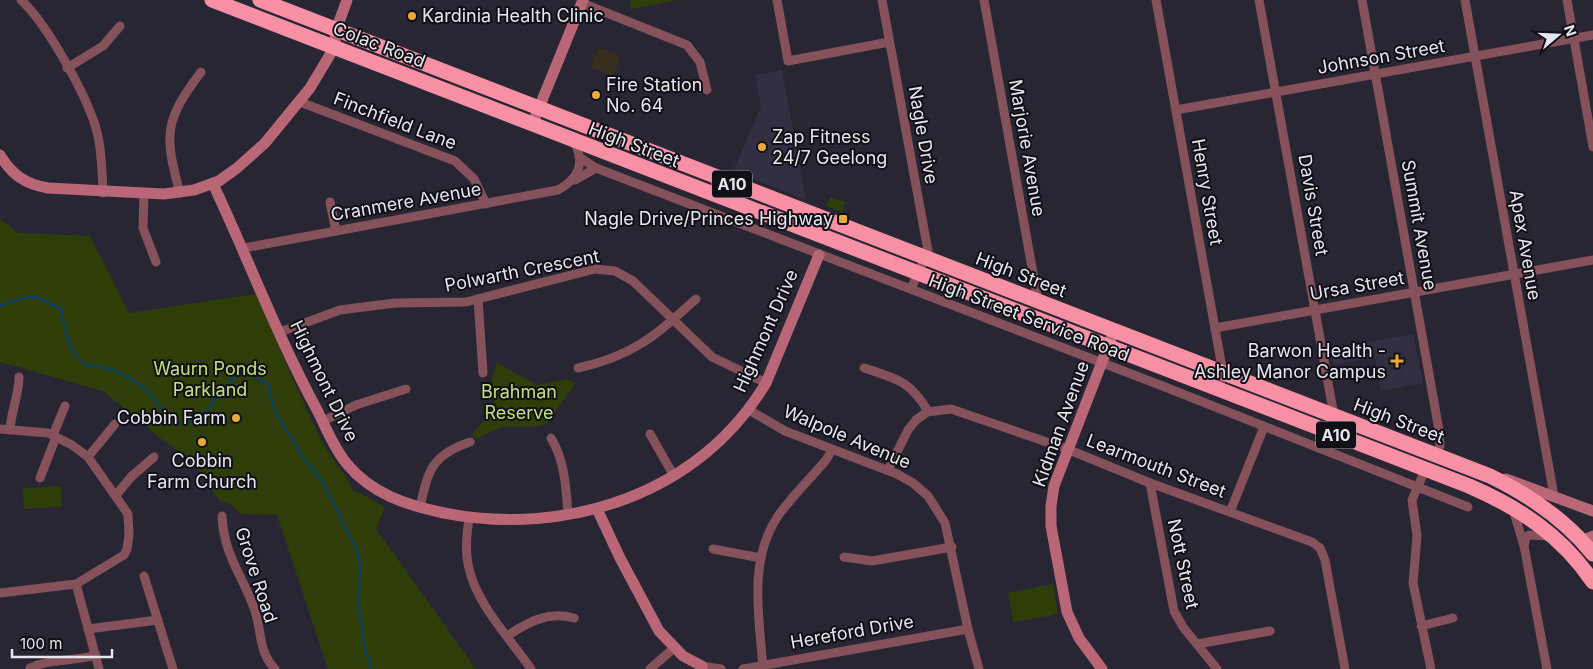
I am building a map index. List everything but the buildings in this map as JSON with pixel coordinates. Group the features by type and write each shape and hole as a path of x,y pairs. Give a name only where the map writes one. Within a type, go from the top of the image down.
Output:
{"highway":[{"name":"Colac Road","path":"212,0 334,39 539,110"},
{"name":"Colac Road","path":"260,0 334,39 532,125"},
{"name":"High Street","path":"539,110 1490,476 1534,499 1590,545"},
{"name":"High Street","path":"532,125 1470,486 1512,506 1555,538 1567,550"},
{"path":"1425,470 1436,455"},
{"path":"1567,550 1590,545"},
{"name":"A10","path":"1567,550 1593,582"}],"street":[{"path":"21,0 37,17 87,106 97,132 103,193"},
{"path":"0,155 12,172 32,185 103,193 144,194 180,192 212,184 237,168 265,143 300,102 334,39 347,0"},
{"path":"777,0 788,61 889,42"},
{"name":"Nagle Drive","path":"882,0 928,251 918,274"},
{"name":"Marjorie Avenue","path":"984,0 1038,301"},
{"name":"Henry Street","path":"1156,0 1223,373 1218,390"},
{"name":"Davis Street","path":"1259,0 1334,416"},
{"name":"Summit Avenue","path":"1362,0 1439,430 1440,446 1436,455"},
{"name":"Apex Avenue","path":"1465,0 1554,496"},
{"path":"1567,0 1593,146"},
{"path":"532,125 582,2 687,45 700,62 707,90"},
{"path":"67,68 103,46 120,26"},
{"name":"Johnson Street","path":"1176,110 1593,36"},
{"path":"180,192 172,163 169,138 173,118 180,103 201,72"},
{"name":"Finchfield Lane","path":"300,102 455,161 474,179 486,204"},
{"path":"572,182 578,169 579,157 574,142"},
{"name":"High Street Service Road","path":"579,157 596,168 1468,507"},
{"name":"Cranmere Avenue","path":"244,248 550,193 596,168"},
{"name":"Highmont Drive","path":"212,184 244,248 302,382 335,448 358,475 384,495 420,507 469,518 515,520 597,509 642,492 674,476 710,449 749,410 766,383 819,255"},
{"path":"144,194 143,228 156,262"},
{"path":"330,202 336,231"},
{"name":"Ursa Street","path":"1215,328 1593,260"},
{"name":"Polwarth Crescent","path":"280,332 340,310 395,303 448,304 478,299 581,272 605,269 623,274 633,281 712,357 766,383"},
{"path":"911,289 918,274"},
{"path":"478,299 483,373"},
{"path":"578,368 626,354 649,340 696,299"},
{"name":"Kidman Avenue","path":"1102,669 1070,621 1051,526 1051,506 1054,486 1067,449 1114,331"},
{"path":"864,368 908,385 917,392 928,411 908,430 888,470"},
{"path":"10,430 12,410 18,392 19,377"},
{"path":"323,421 356,405 406,389"},
{"path":"40,478 65,404"},
{"name":"Learmouth Street","path":"928,411 940,409 957,410 1067,449 1320,548 1325,560 1345,669"},
{"name":"Walpole Avenue","path":"749,410 785,431 888,470 913,483 928,496 945,523 952,547 968,629 979,669"},
{"path":"88,457 115,424"},
{"path":"1230,512 1264,427"},
{"path":"0,430 38,431 54,436 74,446 88,457 128,516 130,534 127,551 121,557 76,584 0,593"},
{"path":"650,434 674,476"},
{"path":"551,438 559,451 566,484 568,514"},
{"path":"420,507 426,481 436,460 450,449 470,442"},
{"path":"763,666 758,604 761,558 768,535 777,518 826,460 832,450"},
{"path":"116,496 151,456"},
{"path":"1425,470 1417,486 1412,503 1417,536 1413,583 1431,669"},
{"name":"High Street","path":"1490,476 1554,496 1593,511"},
{"name":"Nott Street","path":"1150,482 1177,620 1218,669"},
{"path":"1512,506 1524,546 1547,669"},
{"path":"597,509 637,592 659,631 674,648 702,668 720,669"},
{"name":"Grove Road","path":"222,516 226,546 256,614 262,650 275,669"},
{"path":"469,518 466,552 471,575 477,590 531,669"},
{"path":"1524,546 1526,538 1531,534 1555,538"},
{"path":"844,557 872,561 952,547"},
{"path":"713,549 761,558"},
{"path":"144,576 173,669"},
{"path":"76,584 99,669"},
{"path":"507,636 526,623 544,617 560,614 574,618"},
{"path":"1422,626 1453,618"},
{"path":"88,629 158,620"},
{"name":"Hereford Drive","path":"743,669 968,629"},
{"path":"1197,644 1270,631"},
{"path":"650,669 674,648"},
{"path":"30,668 46,661 78,660 96,655"}],"shaded area":[{"path":"598,48 617,53 616,55 621,57 613,76 591,68 594,58 592,57 593,53 596,54"},
{"path":"782,70 806,200 733,171 761,107 755,75"},
{"name":"Barwon Health - Ashley Manor Campus","path":"1413,334 1423,383 1381,391 1375,357 1333,365 1330,349"}],"green space":[{"path":"630,0 678,0 631,9"},
{"path":"830,197 845,202 842,212 826,206"},
{"name":"Waurn Ponds Parkland","path":"0,219 18,233 90,236 129,313 256,294 295,384 332,458 354,492 358,492 385,507 376,529 476,669 328,669 277,515 241,514 231,505 220,501 189,457 165,442 103,391 0,362"},
{"name":"Brahman Reserve","path":"497,363 537,385 567,379 576,383 547,423 536,427 501,427 476,439 472,434 495,408 492,377"},
{"path":"61,486 62,507 24,509 23,488"},
{"path":"1053,584 1058,614 1013,622 1008,593"}],"waterway":[{"path":"0,306 22,298 37,297 61,309 70,346 80,360 88,365 115,370 128,377 149,392 162,411 173,421 179,423 186,423 204,413 231,380 239,374 249,370 255,378 267,383 275,411 304,459 323,482 357,551 360,569 359,607 363,639 371,669"}],"place":[{"name":"Kardinia Health Clinic","path":"412,16"},
{"name":"Fire Station No. 64","path":"596,95"},
{"name":"Zap Fitness 24/7 Geelong","path":"762,147"},
{"name":"Nagle Drive/Princes Highway","path":"843,219"},
{"name":"Barwon Health - Ashley Manor Campus","path":"1397,361"},
{"name":"Cobbin Farm","path":"236,418"},
{"name":"Cobbin Farm Church","path":"202,442"}]}
